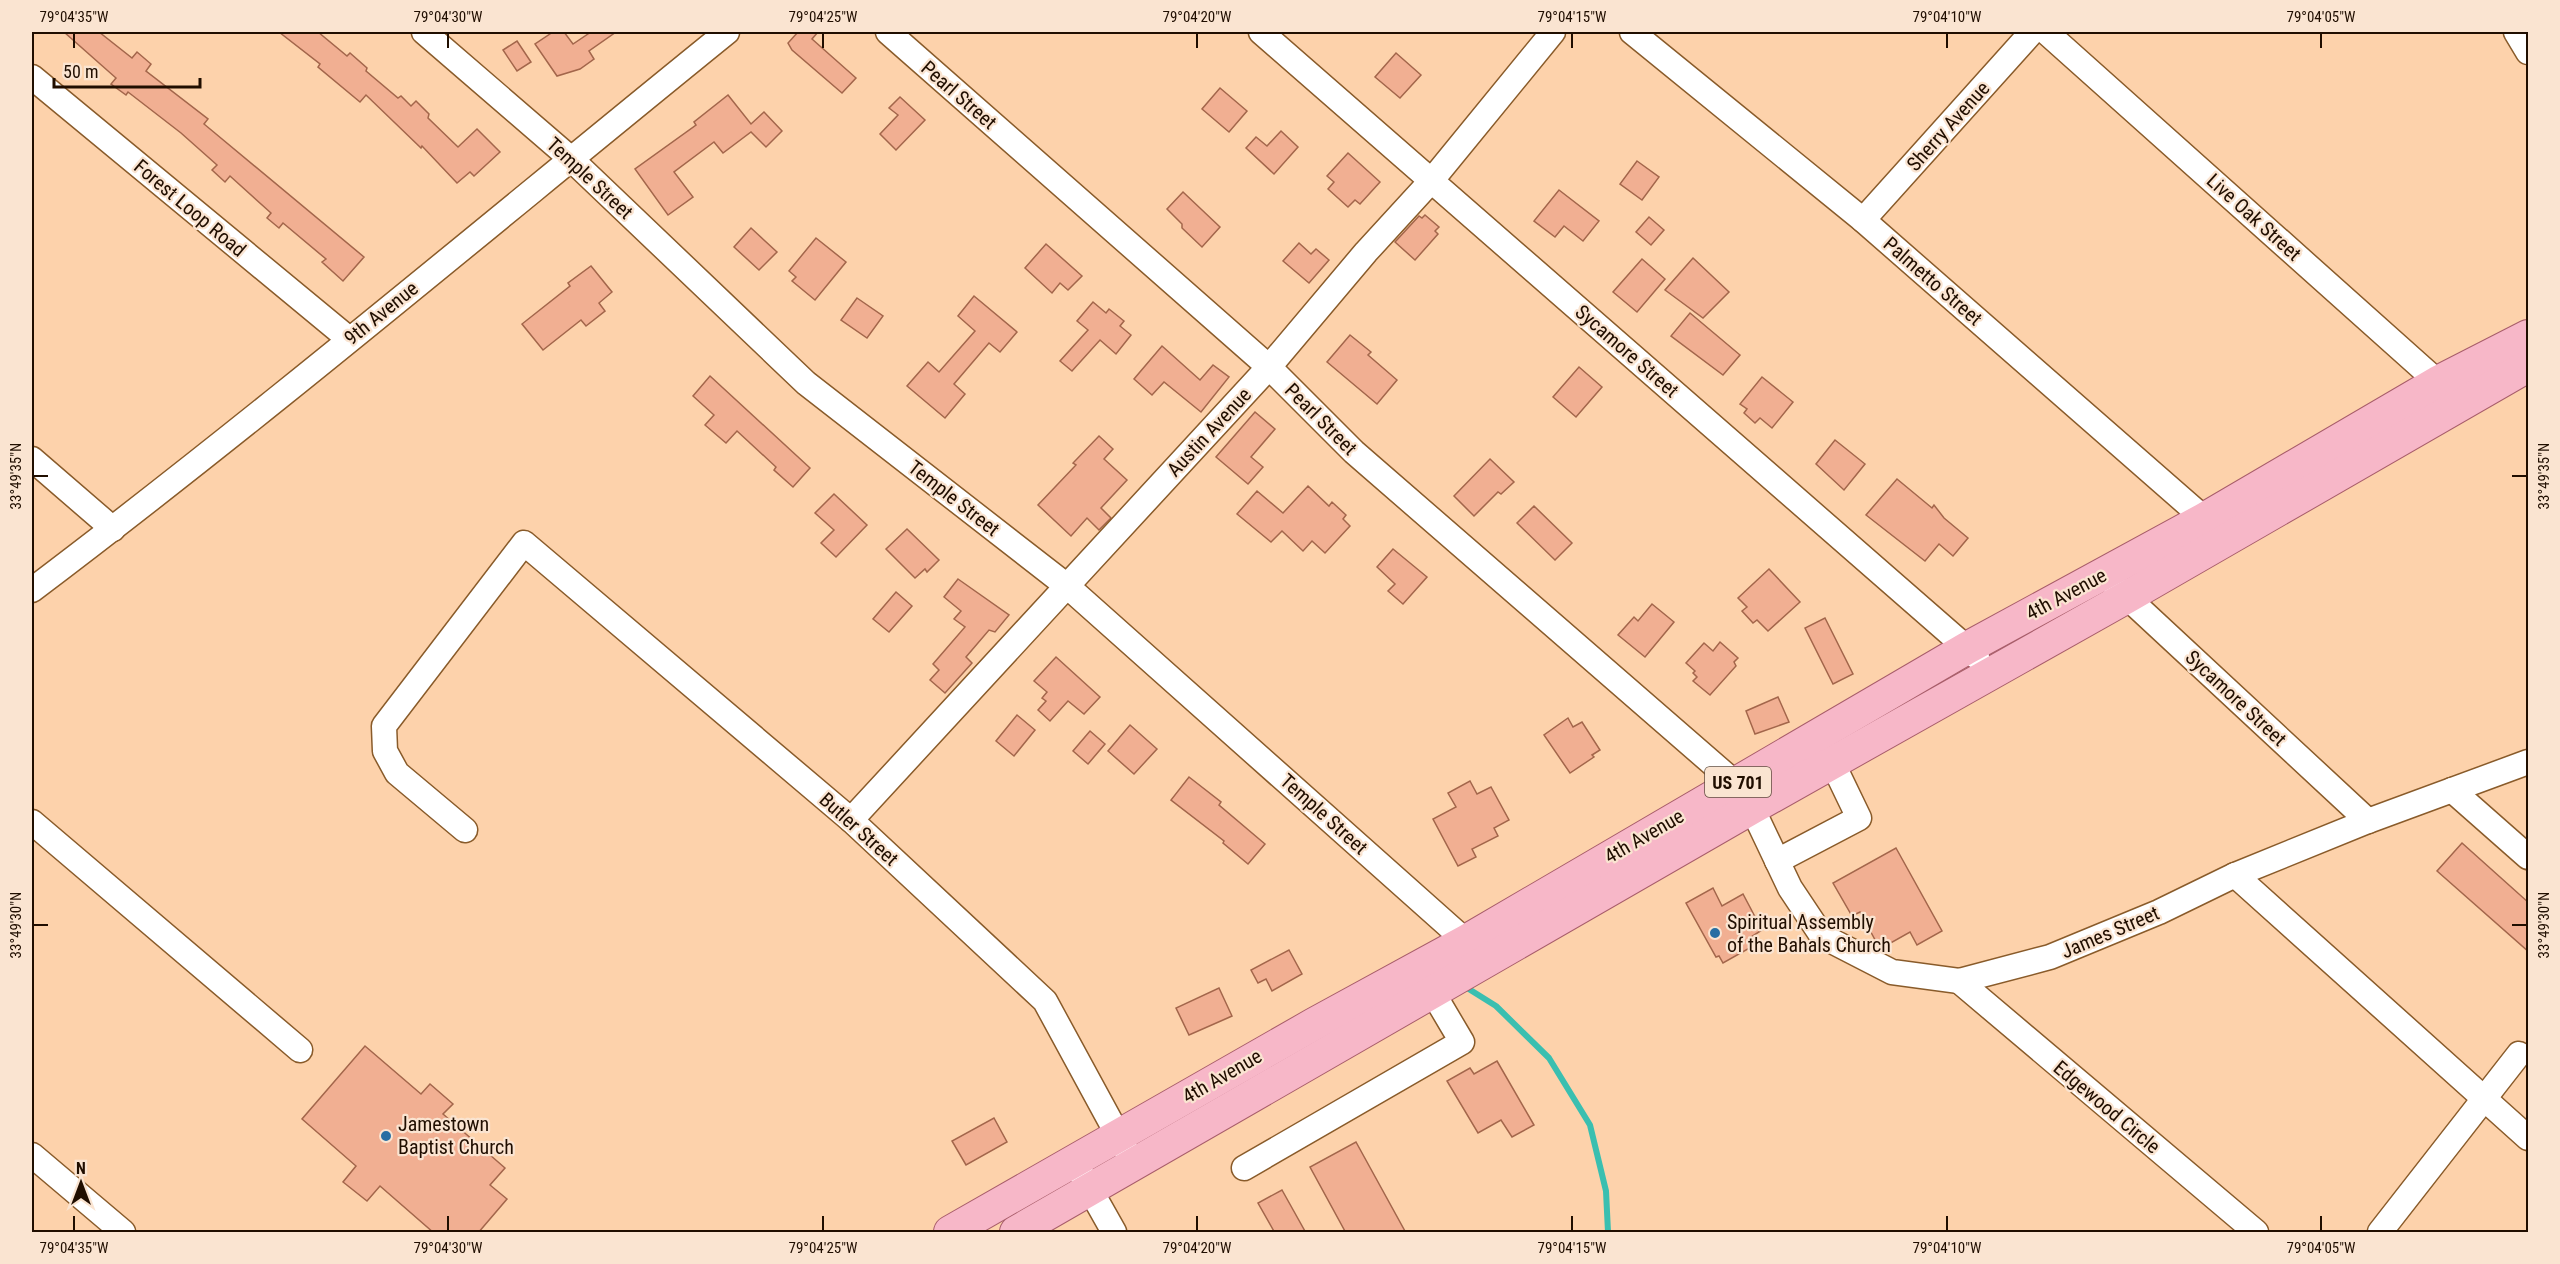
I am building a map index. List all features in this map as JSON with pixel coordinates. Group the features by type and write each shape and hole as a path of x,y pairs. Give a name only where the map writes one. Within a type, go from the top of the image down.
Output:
{"main road":[{"name":"4th Avenue","path":"950,1233 1466,941 1743,796 1832,762 2127,597 2215,529 2438,382 2528,347"},
{"name":"4th Avenue","path":"1016,1233 1489,961 1967,648 2102,575 2215,529 2461,403 2528,347"}],"street":[{"name":"Temple Street","path":"424,32 570,158 806,383 1067,586 1489,961"},
{"name":"9th Avenue","path":"32,590 113,529 727,32"},
{"name":"Pearl Street","path":"888,32 1269,367 1354,452 1743,796"},
{"name":"Sycamore Street","path":"1261,32 1993,671"},
{"name":"Austin Avenue","path":"851,820 1269,367 1366,252 1432,180 1553,32"},
{"name":"Palmetto Street","path":"1632,32 1863,220 2215,529"},
{"name":"Sherry Avenue","path":"1863,220 2032,32"},
{"name":"Live Oak Street","path":"2046,32 2461,403"},
{"path":"2516,32 2529,52"},
{"name":"Forest Loop Road","path":"32,77 349,339"},
{"path":"32,459 113,529"},
{"name":"Butler Street","path":"465,830 397,773 385,751 384,726 524,543 851,820 1045,1001 1134,1165"},
{"name":"Sycamore Street","path":"2102,575 2368,821"},
{"path":"1777,861 1859,818 1832,762"},
{"name":"James Street","path":"1743,796 1790,888 1822,936 1892,972 1959,981 2050,957 2159,912 2235,875 2368,821 2529,762"},
{"path":"2452,790 2529,857"},
{"path":"32,822 300,1050"},
{"path":"2235,875 2529,1138"},
{"name":"Edgewood Circle","path":"1959,981 2256,1233"},
{"path":"1244,1168 1462,1042 1433,993"},
{"path":"2380,1233 2519,1054"},
{"path":"32,1155 123,1233"},
{"path":"1074,1161 1114,1233"}],"building":[{"path":"64,32 99,32 132,58 137,52 151,64 146,71 208,119 204,124 364,257 343,281 322,262 326,259 283,223 279,228 267,218 271,213 230,176 225,182 212,170 217,165 181,133 128,92 126,95 111,84 116,78"},
{"path":"279,32 318,32 347,56 350,53 367,68 366,71 398,98 401,96 411,106 416,101 429,114 428,118 458,147 477,129 500,152 474,176 470,172 457,183 422,146 421,148 366,95 360,102 318,67 320,64"},
{"path":"553,32 564,32 573,44 591,32 616,32 589,51 594,59 580,69 557,76 535,44"},
{"path":"798,32 818,32 812,39 856,78 842,93 792,50 788,43"},
{"path":"517,41 531,62 517,71 503,50"},
{"path":"1396,53 1421,75 1400,98 1375,77"},
{"path":"1220,88 1247,111 1229,132 1202,109"},
{"path":"728,95 751,124 764,112 782,131 766,147 751,132 723,153 714,142 674,172 693,197 668,215 635,169 696,125 694,122"},
{"path":"900,97 925,120 896,150 880,134 898,115 889,108"},
{"path":"1281,131 1298,147 1274,174 1246,148 1256,137 1267,146"},
{"path":"1348,153 1380,182 1360,204 1355,200 1348,207 1328,189 1334,182 1327,176"},
{"path":"1637,161 1659,177 1642,200 1620,184"},
{"path":"1559,190 1599,221 1583,241 1564,226 1555,237 1534,221"},
{"path":"1183,192 1220,227 1202,247 1182,228 1182,224 1167,209"},
{"path":"1425,215 1439,227 1435,231 1438,234 1415,260 1395,242 1419,216 1422,218"},
{"path":"1649,217 1664,230 1651,245 1636,232"},
{"path":"751,228 777,252 759,270 734,247"},
{"path":"816,238 846,262 815,300 792,281 796,277 789,271"},
{"path":"1299,243 1311,254 1316,249 1329,260 1309,283 1283,261"},
{"path":"1046,244 1082,276 1068,290 1060,283 1052,293 1025,268"},
{"path":"1693,258 1729,292 1703,318 1665,290"},
{"path":"1642,259 1665,279 1637,312 1613,292"},
{"path":"591,266 612,292 599,303 605,311 586,326 581,320 543,350 522,324"},
{"path":"974,296 1017,332 1000,352 989,343 954,384 965,394 945,418 907,386 928,362 939,372 975,331 958,316"},
{"path":"857,298 883,316 867,338 841,320"},
{"path":"1093,302 1106,313 1109,309 1124,321 1120,326 1131,335 1116,354 1100,340 1072,371 1060,361 1088,330 1077,321"},
{"path":"1690,313 1740,355 1723,375 1671,336"},
{"path":"1350,335 1371,352 1368,355 1397,380 1377,404 1327,362"},
{"path":"1162,346 1200,380 1213,365 1229,377 1201,412 1164,382 1152,395 1134,379"},
{"path":"1579,367 1602,387 1576,417 1553,397"},
{"path":"710,376 810,468 793,487 774,470 776,467 737,431 726,443 705,425 714,415 693,396"},
{"path":"1762,377 1793,402 1772,428 1760,418 1755,423 1744,413 1747,409 1740,404"},
{"path":"1255,412 1275,429 1251,457 1263,467 1248,484 1216,457"},
{"path":"1099,436 1113,449 1104,459 1127,480 1101,508 1111,518 1099,530 1087,518 1071,536 1038,505 1076,465 1073,463"},
{"path":"1835,440 1865,464 1844,490 1816,464"},
{"path":"1490,459 1514,482 1501,494 1498,492 1474,516 1454,496"},
{"path":"1897,479 1932,508 1934,505 1944,518 1968,538 1953,556 1939,544 1925,561 1866,515"},
{"path":"1308,486 1329,506 1332,502 1346,515 1343,519 1350,526 1325,553 1312,541 1303,551 1282,531 1271,542 1237,514 1257,491 1283,513"},
{"path":"834,494 867,525 836,557 821,543 834,530 815,513"},
{"path":"1534,506 1572,543 1555,560 1517,523"},
{"path":"907,529 939,560 927,572 925,569 915,578 886,549"},
{"path":"1393,549 1427,577 1403,604 1388,591 1395,584 1377,567"},
{"path":"1769,569 1800,602 1768,631 1757,620 1753,623 1742,611 1747,607 1738,598"},
{"path":"958,579 1009,615 995,632 989,630 966,657 972,663 945,693 930,680 939,670 933,664 965,627 954,619 961,611 944,597"},
{"path":"896,592 912,606 889,632 873,619"},
{"path":"1652,604 1674,622 1645,657 1618,635 1634,617 1638,621"},
{"path":"1825,618 1853,674 1833,684 1805,628"},
{"path":"1720,642 1738,658 1734,662 1736,666 1710,695 1693,681 1697,677 1693,673 1695,671 1686,663 1704,643 1713,651"},
{"path":"1056,657 1100,697 1084,714 1068,701 1050,721 1038,710 1046,701 1042,698 1047,692 1034,681"},
{"path":"1778,697 1789,722 1755,734 1746,711"},
{"path":"1017,715 1035,730 1014,756 996,741"},
{"path":"1568,718 1573,727 1582,722 1600,750 1592,755 1594,757 1570,773 1544,735"},
{"path":"1130,725 1157,749 1134,774 1108,751"},
{"path":"1090,731 1105,744 1088,764 1073,751"},
{"path":"1189,777 1221,802 1219,805 1265,844 1248,864 1223,843 1224,841 1171,800"},
{"path":"1470,781 1477,794 1491,787 1509,820 1494,828 1498,836 1472,849 1476,857 1458,866 1433,819 1456,807 1448,793"},
{"path":"2462,843 2529,903 2529,952 2437,871"},
{"path":"1896,848 1942,931 1917,945 1910,932 1880,949 1860,912 1852,916 1833,883"},
{"path":"1713,888 1722,906 1743,894 1762,930 1751,937 1755,945 1723,963 1719,956 1716,957 1686,903"},
{"path":"1289,950 1302,974 1272,991 1266,979 1258,983 1251,970"},
{"path":"1219,988 1232,1016 1189,1035 1176,1008"},
{"path":"365,1046 421,1094 430,1084 453,1104 443,1114 505,1168 490,1185 507,1199 478,1233 434,1233 380,1186 367,1201 343,1182 356,1166 302,1119"},
{"path":"1497,1061 1534,1125 1512,1137 1501,1120 1478,1133 1447,1081 1470,1068 1474,1074"},
{"path":"994,1118 1007,1142 966,1165 952,1141"},
{"path":"1356,1142 1406,1233 1346,1233 1310,1167"},
{"path":"1282,1190 1306,1233 1275,1233 1258,1203"}],"waterway":[{"path":"1464,986 1496,1006 1549,1058 1590,1125 1606,1191 1608,1232"}],"place":[{"name":"Spiritual Assembly of the Bahals Church","path":"1715,933"},
{"name":"Jamestown Baptist Church","path":"386,1136"}]}
